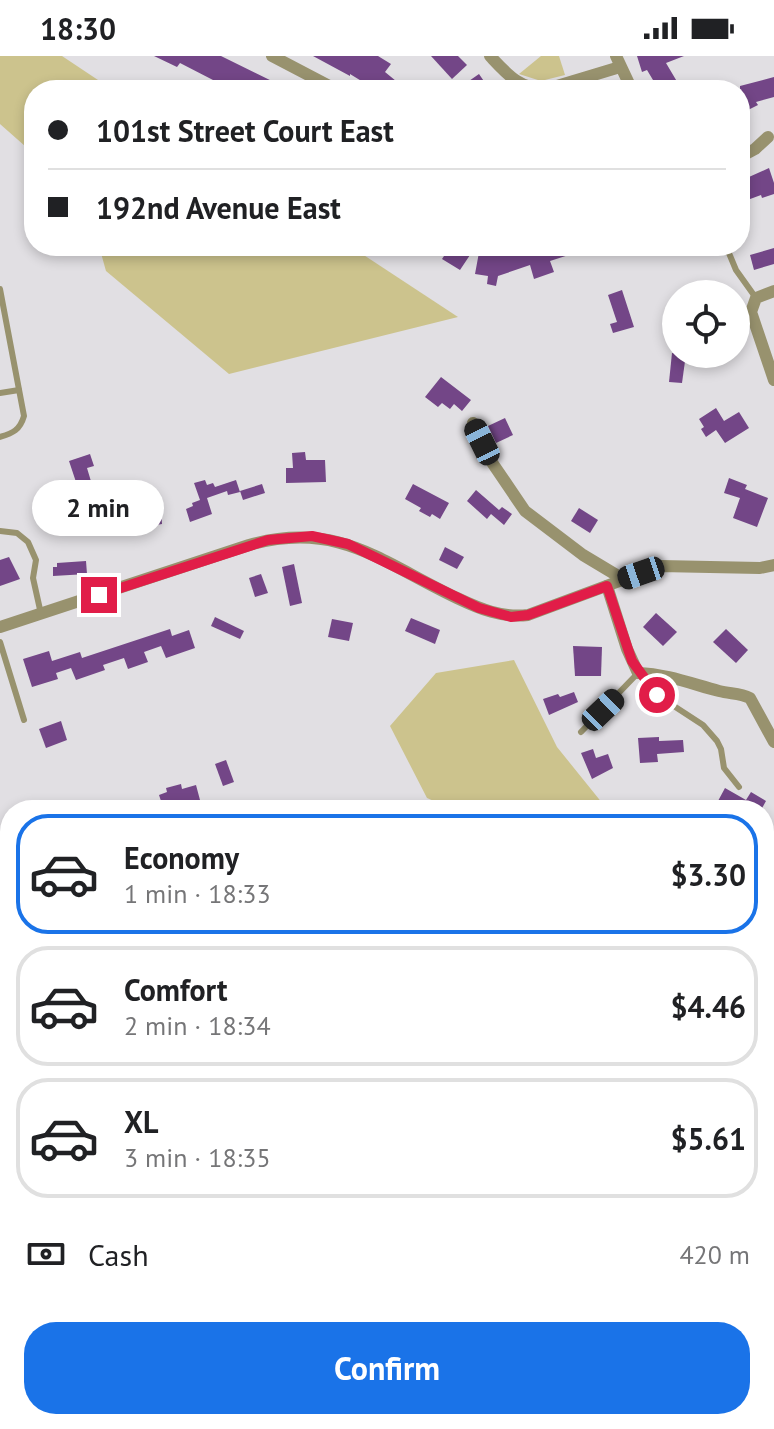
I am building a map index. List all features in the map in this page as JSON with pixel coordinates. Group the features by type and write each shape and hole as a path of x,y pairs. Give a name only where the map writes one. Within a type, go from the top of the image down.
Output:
{"street":[{"path":"272,56 318,80"},
{"path":"490,56 516,80"},
{"path":"571,80 618,62 627,80"},
{"path":"750,152 771,139"},
{"path":"774,291 756,298 751,312 774,380"},
{"path":"473,423 497,471 525,511 583,555 623,579"},
{"path":"0,627 249,545 300,536 348,544 479,608 511,617 528,615 660,566 760,568 774,565"},
{"path":"607,586 638,673 656,673 725,693 743,694 750,698 774,742"}],"lane":[{"path":"730,256 756,298"},
{"path":"0,289 24,416 22,426 0,437"},
{"path":"0,393 19,390"},
{"path":"0,531 17,533 28,542 36,560 33,578 41,614"},
{"path":"0,642 24,720"},
{"path":"581,732 638,673 657,695 703,725 717,741 724,768 739,787"}],"shaded area":[{"path":"0,56 62,56 98,80 24,80 24,145 0,124"},
{"path":"541,56 559,56 565,75 538,80 519,74"},
{"path":"102,256 365,256 458,317 229,374 106,271"},
{"path":"514,660 557,747 600,800 427,798 390,726 436,673"}],"building":[{"path":"154,56 221,56 270,80 213,80 180,63 177,67"},
{"path":"313,56 378,56 391,64 385,72 395,80 360,80"},
{"path":"431,56 458,56 467,65 452,79"},
{"path":"637,56 684,56 666,63 676,80 653,80 647,70 642,72"},
{"path":"774,77 774,97 756,102 758,105 750,109 750,83"},
{"path":"769,168 774,194 750,199 750,177"},
{"path":"774,248 774,264 754,270 750,255"},
{"path":"444,256 469,256 460,270 442,259"},
{"path":"478,256 566,256 550,261 554,272 534,279 530,265 498,276 496,286 487,284 488,276 475,274"},
{"path":"622,290 634,327 613,333 610,324 617,322 608,295"},
{"path":"670,368 684,368 682,383 669,382"},
{"path":"441,377 471,400 462,411 454,404 450,409 442,403 438,407 425,397"},
{"path":"716,408 724,421 739,412 749,428 725,443 716,430 706,437 699,419"},
{"path":"505,418 513,435 496,443 488,426"},
{"path":"305,452 306,460 325,460 326,482 286,483 286,468 293,468 292,453"},
{"path":"90,454 94,466 87,468 93,488 102,485 106,498 84,506 69,461"},
{"path":"729,478 747,485 745,489 768,498 757,527 733,518 740,498 724,493"},
{"path":"205,480 207,485 213,483 215,487 236,480 240,492 228,495 227,491 207,498 212,514 190,522 186,509 200,500 194,483"},
{"path":"262,484 265,493 243,500 240,491"},
{"path":"413,484 449,503 440,519 419,511 421,508 405,499"},
{"path":"476,490 499,510 502,507 512,514 504,525 491,514 487,519 467,501"},
{"path":"579,508 598,520 590,533 571,521"},
{"path":"161,510 162,524 140,528 140,523 132,524 132,511"},
{"path":"445,547 464,557 457,569 439,560"},
{"path":"9,557 20,579 0,586 0,560"},
{"path":"86,561 87,574 53,576 53,567 57,567 57,563"},
{"path":"294,564 302,603 290,606 282,567"},
{"path":"261,574 268,593 255,597 249,578"},
{"path":"656,613 677,632 663,646 643,627"},
{"path":"215,617 244,631 240,639 211,626"},
{"path":"411,618 440,630 435,644 405,631"},
{"path":"332,619 353,623 349,641 328,637"},
{"path":"170,629 172,636 189,630 195,648 166,658 161,646 144,652 148,662 128,669 124,658 103,665 105,670 76,680 71,668 56,673 58,679 32,687 23,659 49,651 52,661 80,652 82,658"},
{"path":"726,629 748,650 736,663 713,642"},
{"path":"573,646 602,647 601,676 575,676"},
{"path":"574,692 578,702 549,715 543,699"},
{"path":"61,721 67,740 46,748 39,729"},
{"path":"659,737 659,741 683,740 684,752 657,754 658,762 640,763 638,738"},
{"path":"593,749 596,758 608,754 613,768 592,779 581,753"},
{"path":"226,760 234,782 223,786 215,764"},
{"path":"181,784 182,789 196,785 200,800 161,800 159,795 167,792 166,788"},
{"path":"725,788 746,800 719,800"},
{"path":"751,792 764,800 746,800"}],"route":[{"path":"99,595 249,545 288,537 312,536 348,544 479,608 511,617 528,615 607,586 632,661 657,695"}]}
